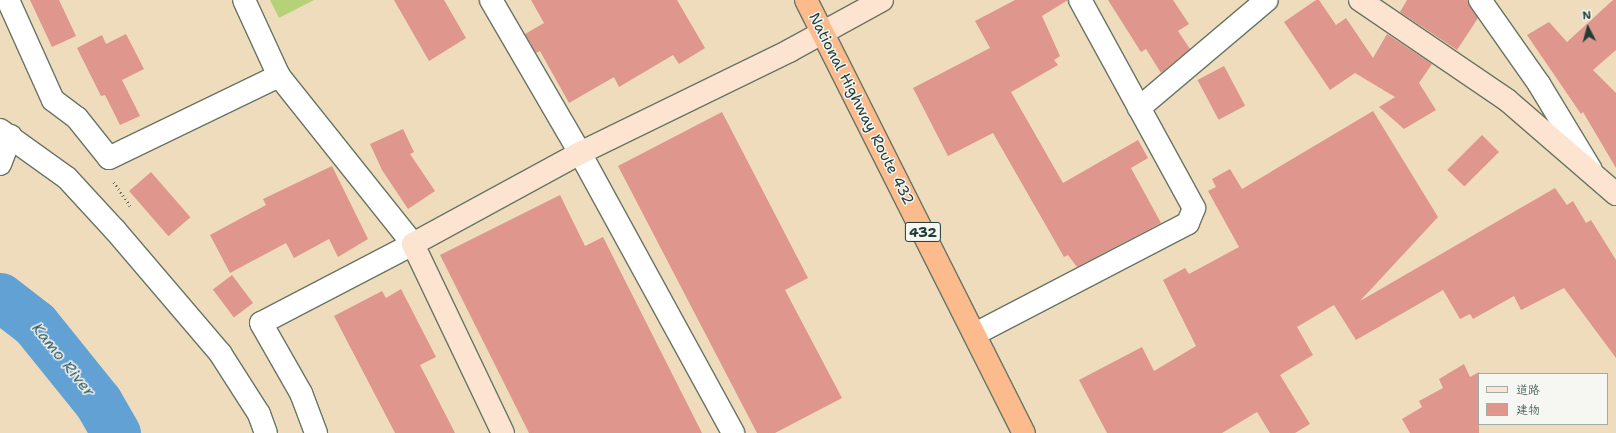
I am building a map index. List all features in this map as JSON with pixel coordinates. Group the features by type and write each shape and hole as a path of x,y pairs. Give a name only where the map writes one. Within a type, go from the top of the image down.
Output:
{"highway":[{"name":"National Highway Route 432","path":"806,0 1024,433"}],"street":[{"path":"8,0 53,100 77,118 109,158 279,76"},
{"path":"244,0 279,76 413,244 503,433"},
{"path":"490,0 580,153 733,433"},
{"path":"316,433 301,393 261,323 413,244 580,153 823,32 882,0"},
{"path":"975,334 1188,223 1194,208 1080,0"},
{"path":"1139,108 1267,0"},
{"path":"1360,0 1507,100 1592,171 1616,194"},
{"path":"1480,0 1539,84 1592,171"},
{"path":"0,163 5,133 67,178 220,353 258,414 266,433"}],"green space":[{"path":"270,0 314,0 279,18"}],"building":[{"path":"30,0 59,0 76,36 52,47"},
{"path":"394,0 444,0 466,38 429,61"},
{"path":"531,0 677,0 705,48 679,64 673,55 619,87 614,77 569,103 540,51 536,53 525,34 544,23"},
{"path":"1015,0 1068,0 1042,16 1060,56 1054,60 1058,65 1011,92 1063,183 1138,140 1148,158 1131,168 1161,223 1077,267 1068,255 1064,257 993,133 948,156 913,88 990,48 975,21"},
{"path":"1108,0 1173,0 1189,24 1178,31 1190,49 1161,73 1146,49 1141,52"},
{"path":"1316,0 1319,0 1336,25 1346,18 1373,58 1387,34 1432,64 1419,83 1436,110 1404,129 1379,107 1395,97 1355,73 1330,90 1284,22"},
{"path":"1407,0 1468,0 1478,18 1457,50 1400,12"},
{"path":"1613,0 1616,0 1616,50 1593,70 1616,93 1616,168 1583,112 1581,114 1527,35 1549,22 1567,42"},
{"path":"126,34 144,69 122,80 140,116 120,125 105,95 101,96 77,48 102,35 106,44"},
{"path":"1224,66 1245,106 1219,120 1198,80"},
{"path":"1373,111 1438,217 1360,301 1555,188 1567,205 1573,201 1586,223 1591,220 1616,260 1616,358 1564,288 1521,310 1514,296 1473,319 1470,314 1460,319 1443,290 1356,340 1334,305 1297,327 1313,355 1280,375 1310,424 1295,433 1270,433 1257,412 1222,433 1107,433 1079,380 1142,347 1154,371 1196,346 1163,280 1185,268 1189,274 1239,247 1208,191 1216,187 1212,179 1230,169 1242,189"},
{"path":"722,112 808,278 785,290 842,398 775,433 757,433 618,166"},
{"path":"403,129 414,152 410,154 435,191 408,209 382,170 370,144"},
{"path":"1482,135 1499,152 1464,187 1447,170"},
{"path":"332,166 368,239 338,257 329,239 294,258 286,243 230,273 210,235 266,205 263,199"},
{"path":"151,172 190,217 168,236 129,191"},
{"path":"560,195 585,246 603,237 702,433 529,433 440,255"},
{"path":"232,275 253,303 234,317 213,289"},
{"path":"401,289 436,357 420,365 455,433 395,433 334,316 382,291 386,298"},
{"path":"1464,364 1470,377 1479,372 1479,433 1410,433 1402,419 1422,407 1419,401 1443,388 1439,379"}],"waterway":[{"name":"Kamo River","path":"0,297 35,324 98,402 116,433"}]}
